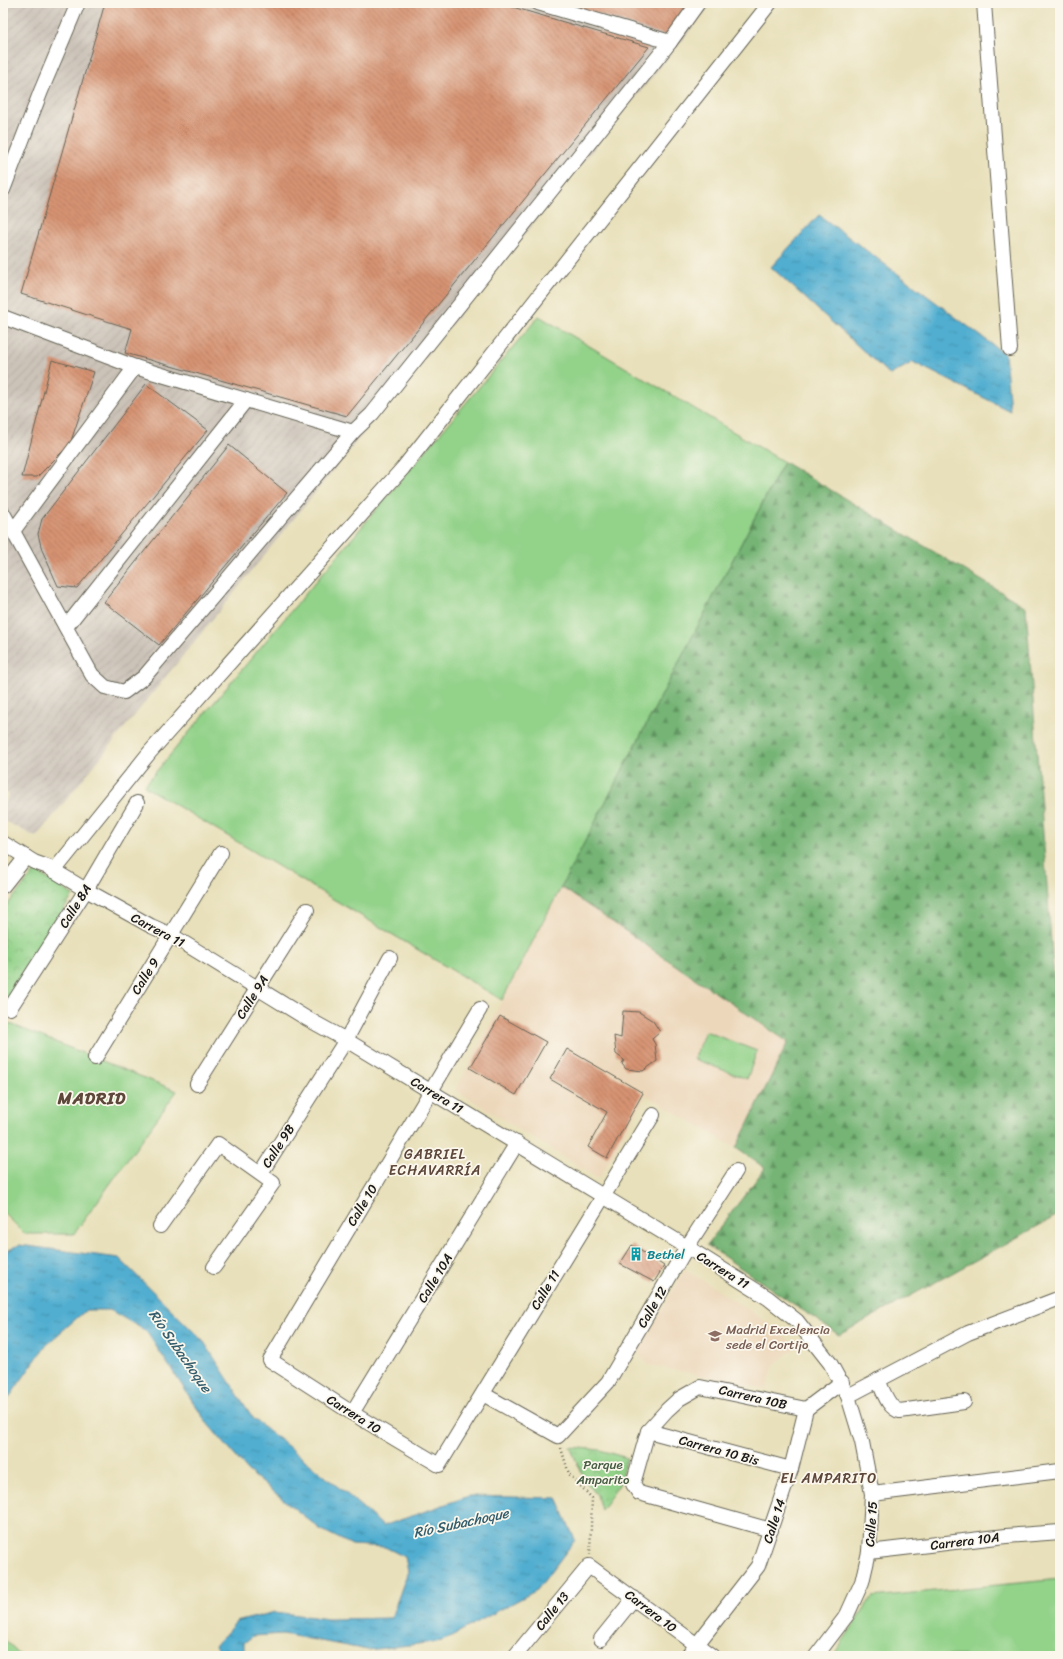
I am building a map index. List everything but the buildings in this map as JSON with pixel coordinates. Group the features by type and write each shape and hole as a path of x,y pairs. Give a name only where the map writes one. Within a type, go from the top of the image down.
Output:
{"street":[{"path":"3,190 41,92 78,3"},
{"path":"538,3 670,42"},
{"path":"3,513 92,675 105,687 124,692 144,677 353,432 372,414 670,42 698,3"},
{"path":"54,871 150,752 403,468 770,3"},
{"path":"984,3 1010,349"},
{"path":"3,317 135,367 353,432"},
{"path":"13,531 135,367"},
{"path":"66,627 246,400"},
{"name":"Calle 8A","path":"7,1006 86,890 137,803"},
{"name":"Carrera 11","path":"3,843 150,926 170,935 306,1018 346,1040 517,1143 768,1298 797,1321 830,1363 842,1382"},
{"name":"Calle 9","path":"95,1058 221,853"},
{"path":"3,886 26,857"},
{"name":"Calle 9A","path":"197,1084 307,910"},
{"name":"Calle 9B","path":"214,1267 273,1183 261,1173 346,1040 390,958"},
{"name":"Calle 10","path":"270,1360 480,1009"},
{"name":"Calle 11","path":"439,1465 653,1115"},
{"name":"Calle 10A","path":"352,1413 517,1143"},
{"path":"160,1226 218,1144 261,1173"},
{"name":"Calle 12","path":"558,1436 608,1382 687,1247 736,1171"},
{"path":"848,1396 968,1333 1060,1298"},
{"name":"Carrera 10","path":"270,1360 352,1413 439,1465"},
{"path":"878,1380 890,1406 895,1410 900,1411 964,1402"},
{"path":"806,1409 842,1382"},
{"name":"Calle 15","path":"816,1656 846,1615 862,1582 869,1552 872,1494 862,1442 848,1396 842,1382"},
{"name":"Carrera 10B","path":"648,1431 679,1399 700,1387 806,1409"},
{"path":"483,1394 558,1436"},
{"name":"Calle 14","path":"693,1651 758,1566 791,1469 806,1409"},
{"path":"648,1431 633,1484 639,1493 771,1530"},
{"name":"Carrera 10 Bis","path":"648,1431 791,1469"},
{"path":"872,1494 1060,1471"},
{"name":"Carrera 10A","path":"869,1552 1006,1536 1060,1532"},
{"name":"Carrera 10","path":"589,1566 634,1598 693,1651 712,1656"},
{"name":"Calle 13","path":"515,1656 589,1566"},
{"path":"601,1639 634,1598"}],"path":[{"path":"558,1436 569,1474 592,1498 589,1566"}],"shaded area":[{"path":"3,3 712,3 36,837 3,820 3,806 9,794 3,791"},
{"path":"561,887 788,1042 736,1148 646,1095 599,1179 456,1090"},
{"name":"Madrid Excelencia sede el Cortijo","path":"685,1269 770,1324 797,1347 774,1364 767,1389 646,1364 638,1352"}],"green space":[{"path":"539,316 784,462 502,1000 144,786"},
{"path":"784,462 1026,607 1060,1059 1060,1214 839,1335 707,1245 765,1168 736,1148 788,1042 561,887"},
{"path":"35,871 73,895 5,1005 3,1004 3,910"},
{"path":"3,1021 177,1091 74,1234 25,1234 3,1212"},
{"path":"705,1031 757,1051 747,1079 694,1059"},
{"name":"Parque Amparito","path":"570,1447 600,1450 627,1458 619,1485 601,1510 597,1495 586,1482"},
{"path":"1060,1579 1060,1656 833,1656 872,1597"},
{"path":"3,1638 22,1656 3,1656"}],"water":[{"path":"819,215 1005,354 1010,411 913,362 890,375 771,267"},
{"name":"Río Subachoque","path":"19,1245 119,1258 204,1342 253,1418 348,1495 383,1526 469,1496 557,1498 575,1540 537,1590 442,1641 368,1650 283,1634 253,1636 244,1643 244,1653 248,1656 222,1656 215,1646 236,1622 275,1612 328,1619 391,1618 408,1571 405,1557 385,1547 352,1545 320,1529 248,1471 207,1423 146,1331 110,1310 86,1310 46,1345 3,1406 3,1253"}],"place":[{"name":"Bethel","path":"636,1254"},
{"name":"Madrid Excelencia sede el Cortijo","path":"715,1336"}],"district":[{"name":"MADRID","path":"92,1098"},
{"name":"GABRIEL ECHAVARRÍA","path":"435,1162"},
{"name":"EL AMPARITO","path":"829,1478"}]}
